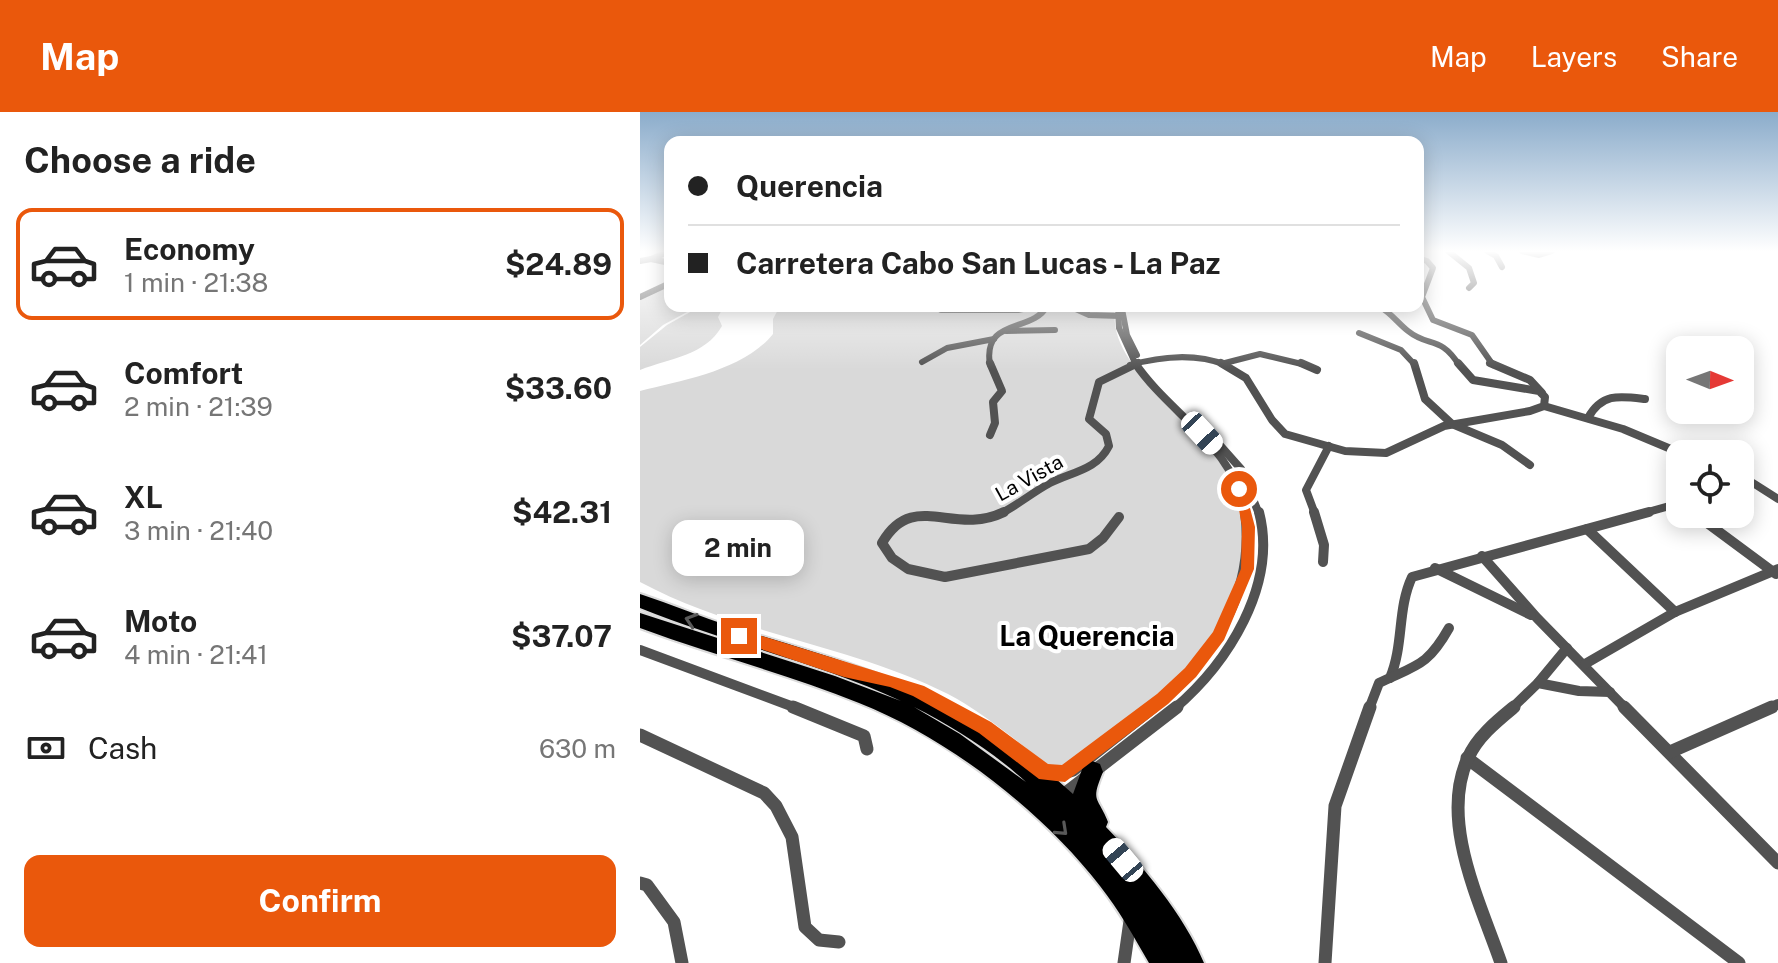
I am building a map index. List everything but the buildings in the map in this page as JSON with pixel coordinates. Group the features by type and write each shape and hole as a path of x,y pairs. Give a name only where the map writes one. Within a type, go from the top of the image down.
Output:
{"highway":[{"path":"640,601 839,678 904,707 963,741 1034,795 1059,797 1112,847 1145,888 1191,963"},
{"path":"640,620 839,678 907,714 971,754 1071,837 1107,876 1164,963"},
{"path":"1092,772 1084,793 1086,809 1157,892 1176,937"}],"street":[{"path":"1424,298 1430,317 1444,326 1472,335 1478,341 1479,351 1495,367 1510,376 1533,381 1542,393 1544,406"},
{"path":"990,435 995,423 993,402 1002,391 989,363 994,339 1001,331 1044,312"},
{"path":"1082,312 1120,316"},
{"path":"1059,797 1190,693 1232,640 1252,606 1261,571 1258,511 1251,487 1231,454 1139,364 1125,339 1120,312"},
{"path":"1390,312 1408,331 1449,349 1464,373 1473,380 1528,387 1542,393"},
{"path":"1001,331 1055,330"},
{"path":"1359,333 1401,350 1413,360 1425,399 1452,424 1502,445 1530,465"},
{"path":"922,362 947,348 994,339"},
{"path":"1225,363 1240,357 1269,354 1293,358 1317,370"},
{"path":"1139,364 1186,357 1225,363 1244,377 1280,431 1294,438 1356,453 1385,453 1402,447 1417,436 1452,424 1490,414 1537,411 1544,406"},
{"name":"La Vista","path":"1119,517 1103,538 1081,552 945,577 928,577 912,570 886,553 882,543 895,523 907,517 930,514 974,522 996,517 1050,484 1097,463 1109,446 1106,434 1089,419 1094,392 1108,375 1139,364"},
{"path":"1588,418 1594,403 1602,398 1645,399"},
{"path":"1544,406 1588,418 1666,447"},
{"path":"839,678 891,680 945,703 1049,774 1073,770 1191,672 1219,636 1247,569 1247,512 1222,457 1192,418"},
{"path":"1323,562 1327,551 1324,537 1306,490 1329,446"},
{"path":"1754,484 1778,499"},
{"path":"1390,678 1402,644 1406,584 1412,577 1435,568 1666,507"},
{"path":"1715,528 1776,572"},
{"path":"1587,529 1675,612"},
{"path":"1482,556 1537,618 1778,863"},
{"path":"1435,568 1537,618"},
{"path":"1585,664 1675,612 1776,572"},
{"path":"1325,963 1335,806 1375,690 1379,683 1403,675 1427,660 1449,628"},
{"path":"1219,636 1232,640"},
{"path":"1501,963 1470,864 1458,812 1461,780 1467,758 1567,648"},
{"path":"640,650 846,726 864,736 867,749"},
{"path":"1538,683 1579,691 1610,692"},
{"path":"1670,752 1778,704"},
{"path":"1133,722 1142,733"},
{"path":"640,735 764,793 780,806 789,823 794,845 805,927 811,937 820,942 839,942"},
{"path":"1467,758 1732,961"},
{"path":"640,883 647,885 674,922 682,963"},
{"path":"1124,963 1131,933 1126,903"}],"shaded area":[{"path":"664,291 664,312 687,312 663,325 640,345 640,298"},
{"path":"690,312 721,312 718,317 722,326 706,344 686,355 640,370 640,347 667,325"},
{"name":"La Querencia","path":"777,312 1115,312 1117,332 1127,355 1142,376 1213,454 1241,501 1242,549 1236,585 1224,616 1206,644 1184,670 1133,715 1079,758 1066,766 1052,768 961,701 911,677 715,615 640,582 640,391 694,378 746,357 773,334 773,319"}],"district":[{"name":"La Querencia","path":"1087,636"}],"route":[{"path":"739,636 919,691 957,710 1001,738 1045,772 1052,775 1065,773 1077,767 1163,699 1191,672 1219,636 1247,569 1249,527 1239,489"}]}
